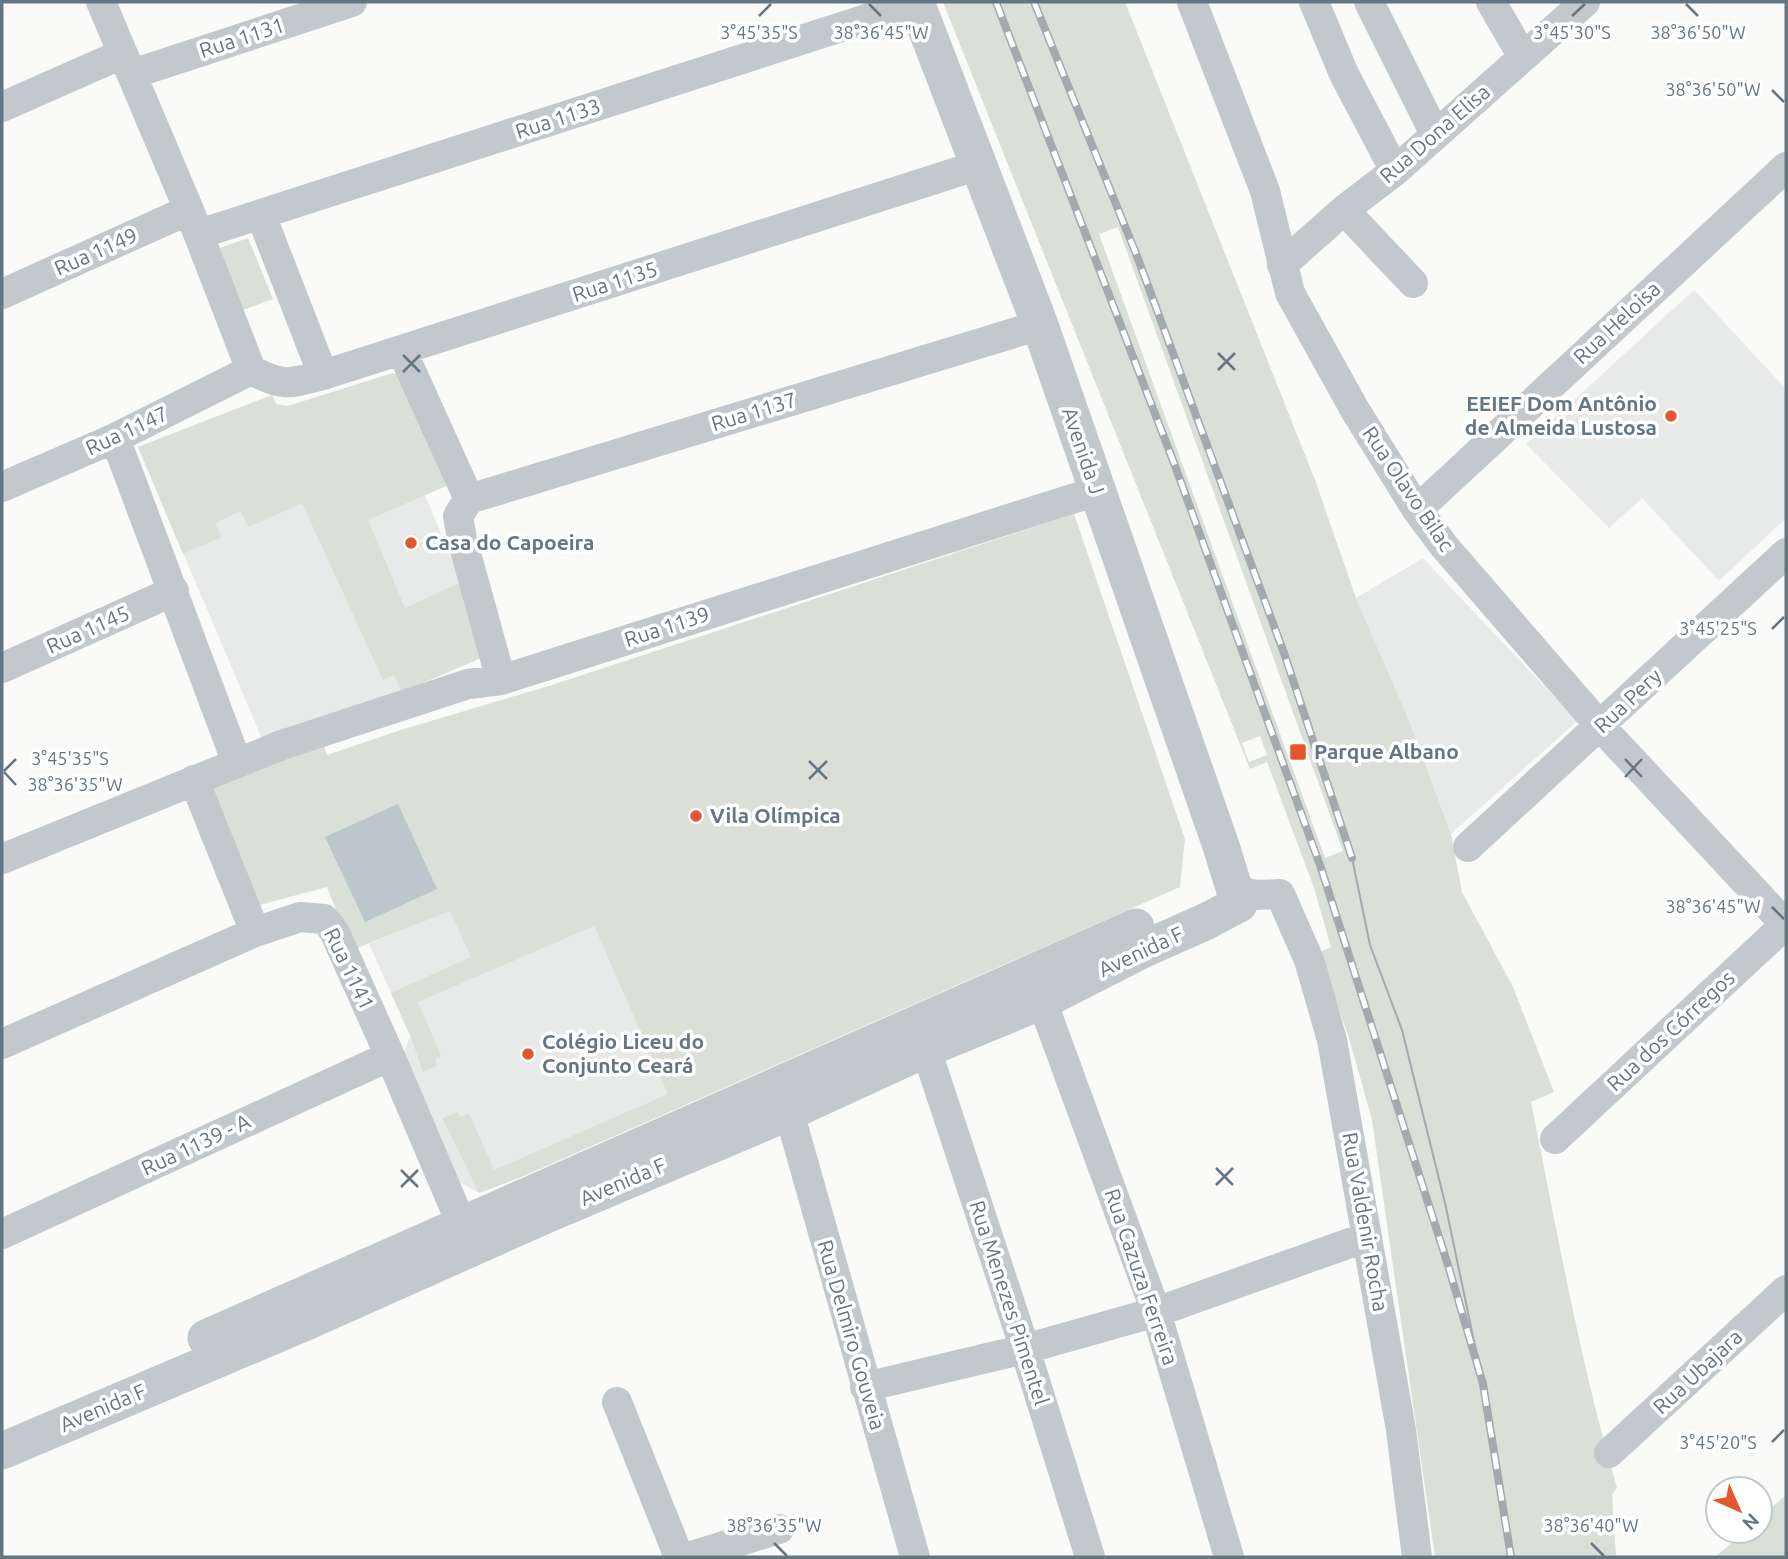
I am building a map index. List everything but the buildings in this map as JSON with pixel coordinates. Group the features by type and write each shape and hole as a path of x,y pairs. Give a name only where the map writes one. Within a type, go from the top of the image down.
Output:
{"street":[{"path":"101,2 194,222 251,370"},
{"name":"Rua 1131","path":"2,107 127,64 352,2"},
{"name":"Avenida J","path":"916,2 1040,325 1097,491 1253,896"},
{"name":"Rua 1133","path":"194,222 261,215 916,2"},
{"name":"Rua Olavo Bilac","path":"1192,2 1265,191 1290,293 1301,316 1417,510 1444,546 1600,726 1786,924"},
{"path":"1314,2 1344,74 1395,171"},
{"path":"1369,2 1435,134"},
{"path":"1491,2 1523,57"},
{"name":"Rua Dona Elisa","path":"1282,265 1395,171 1585,2"},
{"name":"Rua 1135","path":"251,370 270,380 287,384 323,375 979,165"},
{"name":"Rua Heloisa","path":"1417,510 1786,167"},
{"path":"1344,211 1413,283"},
{"path":"261,215 323,375"},
{"name":"Rua 1149","path":"2,294 194,222"},
{"name":"Rua 1137","path":"469,499 1040,325"},
{"path":"401,351 469,499 458,516 462,539 501,680"},
{"name":"Rua 1147","path":"2,487 115,438 251,370"},
{"path":"115,438 237,763"},
{"name":"Rua 1139","path":"2,859 282,745 468,684 501,680 1097,491"},
{"name":"Rua Pery","path":"1468,847 1786,553"},
{"name":"Rua 1145","path":"2,668 174,591"},
{"path":"194,780 255,932"},
{"name":"Avenida F","path":"2,1429 548,1214 789,1112 856,1066 926,1049 1041,1000 1253,896"},
{"name":"Avenida F","path":"2,1451 301,1310 461,1223 856,1066 1181,907 1253,896"},
{"name":"Rua Valdenir Rocha","path":"1253,896 1309,960 1332,1040 1401,1430 1417,1557"},
{"name":"Rua 1141","path":"2,1044 255,932 300,917 324,919 334,931 461,1223"},
{"name":"Rua dos Córregos","path":"1555,1139 1786,924"},
{"name":"Rua Cazuza Ferreira","path":"1041,1000 1156,1312 1228,1557"},
{"name":"Rua Menezes Pimentel","path":"926,1049 1090,1557"},
{"name":"Rua 1139 - A","path":"2,1234 390,1056"},
{"name":"Rua Delmiro Gouveia","path":"789,1112 915,1557"},
{"path":"865,1387 1025,1349 1156,1312 1367,1237"},
{"name":"Rua Ubajara","path":"1609,1454 1786,1290"},
{"path":"617,1402 679,1557"},
{"path":"688,1557 779,1529"}],"shaded area":[{"path":"943,2 1125,2 1315,480 1356,598 1408,718 1451,834 1462,892 1513,987 1554,1092 1531,1102 1580,1345 1617,1488 1612,1494 1616,1557 1435,1557 1372,1120 1349,1038 1319,953 1331,947 1314,888 1267,762 1250,769","holes":["1118,227 1343,851 1325,858 1099,234","1260,736 1267,755 1249,762 1242,743"]},
{"path":"248,238 273,299 243,310 217,249"},
{"name":"EEIEF Dom Antônio de Almeida Lustosa","path":"1694,290 1786,389 1786,518 1719,581 1642,498 1609,528 1526,444"},
{"path":"393,373 448,485 425,495 488,655 266,748 138,447 272,395 276,404 288,406"},
{"path":"393,373 404,376 448,485 368,520 405,608 461,582 488,655 402,692 394,675 383,680 302,503 249,527 240,511 215,523 222,537 183,554 138,447 272,395 276,404 288,406"},
{"name":"Vila Olímpica","path":"1074,514 1185,839 1180,887 526,1175 479,1193 442,1118 458,1112 460,1117 469,1113 494,1170 668,1094 594,926 418,1002 441,1056 435,1059 437,1066 423,1072 391,993 471,957 450,911 352,950 327,887 252,907 205,793 323,743 327,755 552,685"},
{"path":"1423,558 1577,721 1451,834 1408,718 1356,598"},
{"path":"398,804 437,889 365,922 325,837"},
{"name":"Colégio Liceu do Conjunto Ceará","path":"450,910 594,926 669,1094 526,1175 479,1193 450,1177 398,1071 410,1036 369,944"},
{"path":"1786,1495 1786,1557 1715,1557 1729,1545 1774,1545 1774,1506"}],"tram line":[{"path":"1352,858 1370,945 1402,1030 1445,1203 1483,1384"}],"railway":[{"path":"996,2 1174,463 1321,868 1448,1265 1483,1384 1511,1557"},
{"path":"1034,2 1137,256 1284,653 1352,858"}],"place":[{"name":"EEIEF Dom Antônio de Almeida Lustosa","path":"1671,416"},
{"name":"Casa do Capoeira","path":"411,543"},
{"name":"Parque Albano","path":"1298,752"},
{"name":"Vila Olímpica","path":"696,816"},
{"name":"Colégio Liceu do Conjunto Ceará","path":"528,1054"}]}
